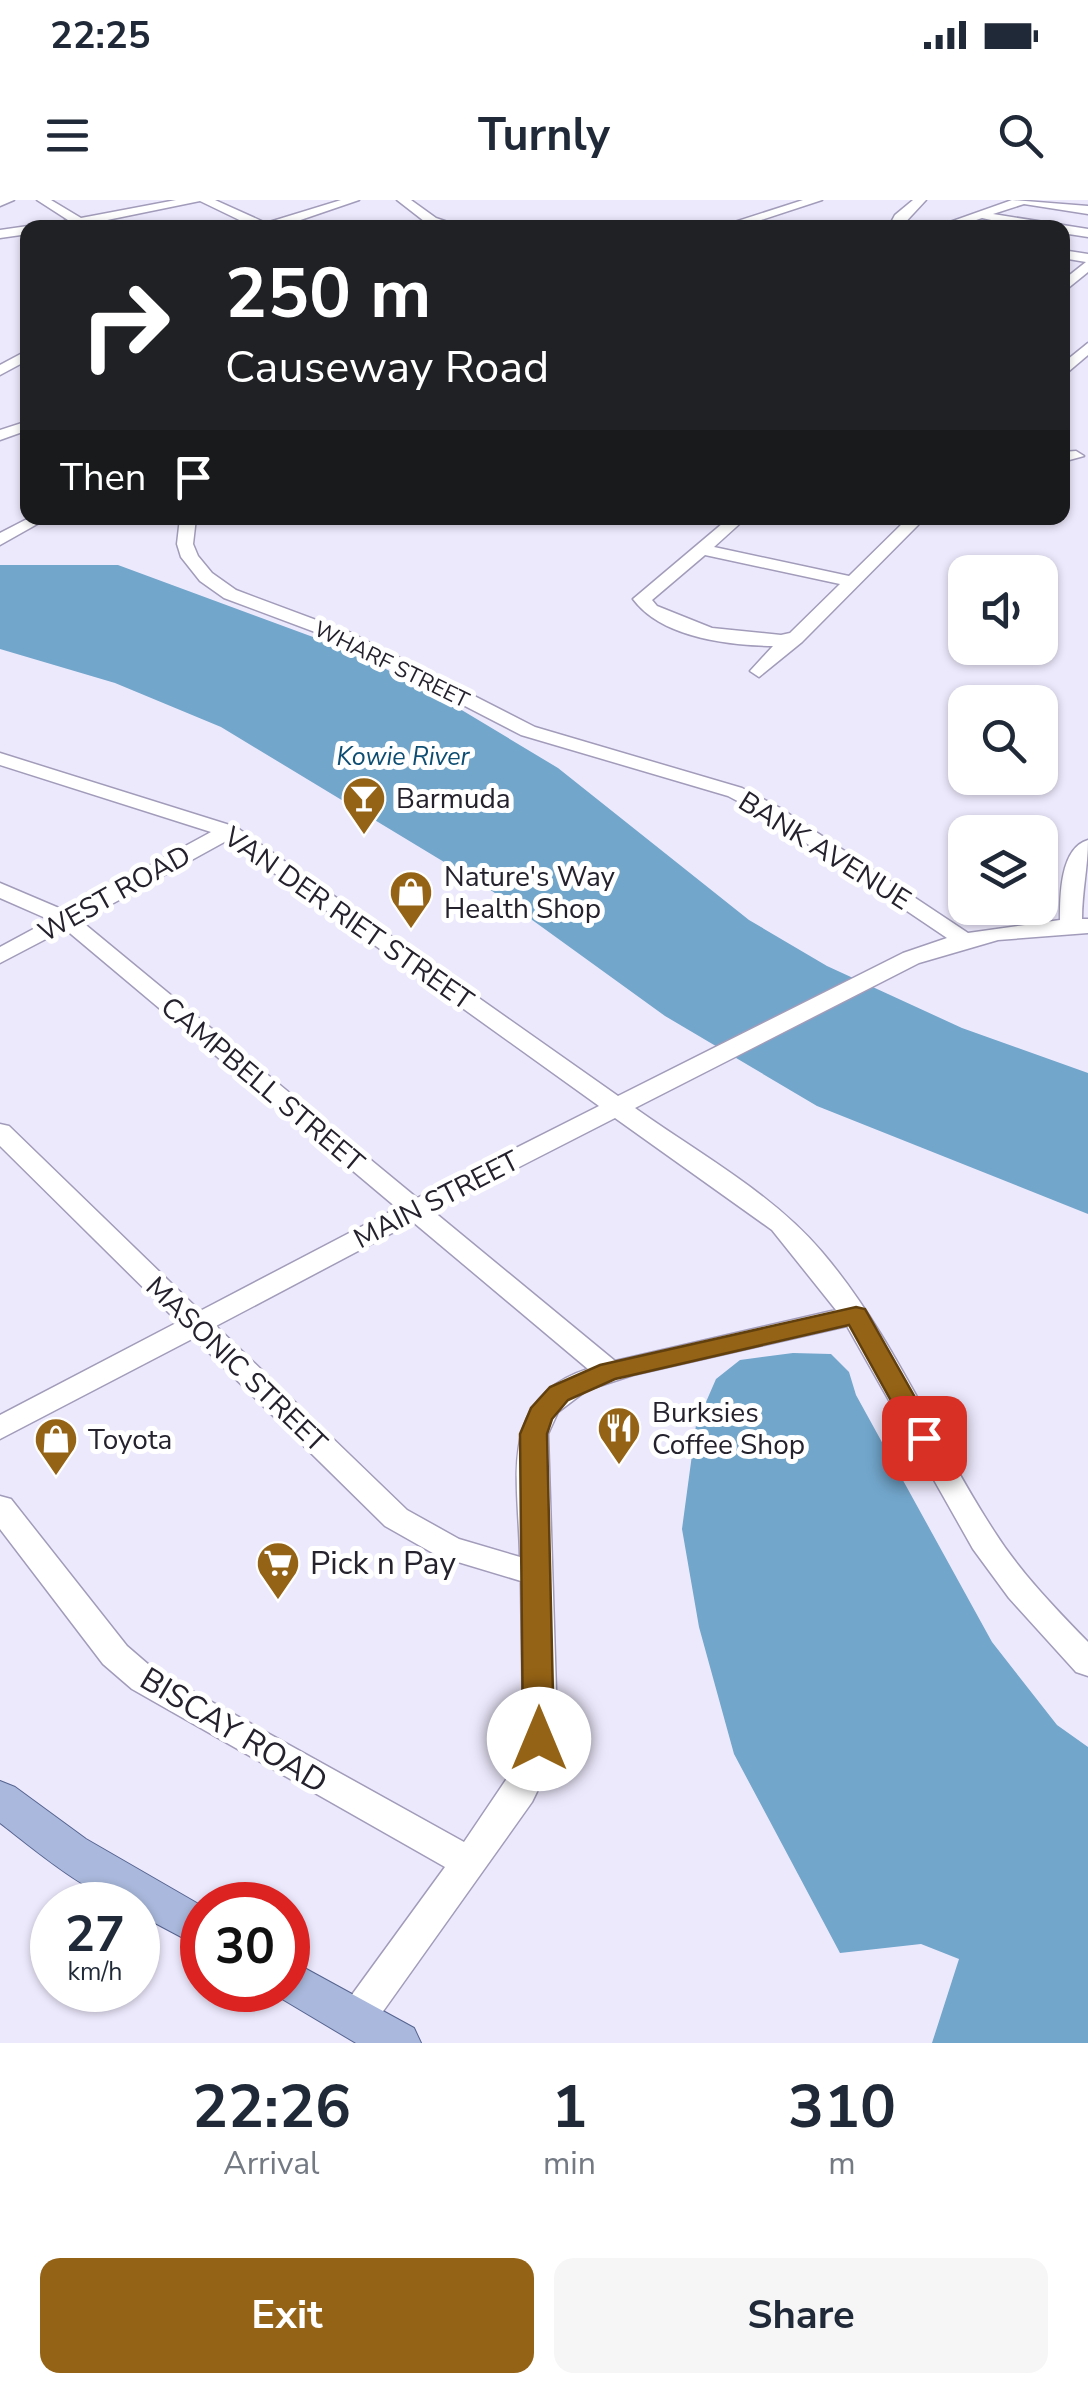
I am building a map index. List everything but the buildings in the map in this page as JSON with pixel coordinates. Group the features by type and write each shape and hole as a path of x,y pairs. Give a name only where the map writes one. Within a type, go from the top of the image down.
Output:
{"main road":[{"path":"0,1800 71,1852 180,1916"},
{"path":"310,1992 398,2043"}],"street":[{"path":"0,202 8,200"},
{"path":"43,200 70,220"},
{"path":"96,220 195,200"},
{"path":"204,200 250,220"},
{"path":"289,220 353,200"},
{"path":"403,200 431,220"},
{"path":"749,220 816,200"},
{"path":"898,220 920,200"},
{"path":"964,220 1023,200 1086,209"},
{"path":"976,216 1002,220"},
{"path":"1070,365 1088,346"},
{"path":"0,540 27,525"},
{"name":"WHARF STREET","path":"185,525 187,551 199,570 219,587 346,636 509,722"},
{"path":"730,525 642,599 647,610 662,618 734,637 760,642 793,639"},
{"path":"759,671 911,525"},
{"path":"701,549 852,582"},
{"name":"BANK AVENUE","path":"509,722 746,797 963,940"},
{"name":"VAN DER RIET STREET","path":"0,760 229,830 781,1224 821,1266 856,1315 986,1544 1024,1595 1088,1663"},
{"name":"WEST ROAD","path":"0,956 229,830"},
{"path":"1080,926 1071,882 1088,846"},
{"name":"CAMPBELL STREET","path":"0,890 66,919 609,1371"},
{"name":"MAIN STREET","path":"0,1428 414,1210 875,976 963,940 1014,930 1080,926"},
{"name":"MASONIC STREET","path":"0,1132 396,1518 449,1548 535,1573"},
{"path":"356,2019 520,1792 536,1754 540,1722 532,1472 537,1424 552,1399 565,1389 609,1371 856,1315"},
{"name":"BISCAY ROAD","path":"0,1507 114,1655 144,1680 334,1790 469,1862"},
{"path":"496,1562 534,1536"}],"water":[{"name":"Kowie River","path":"0,565 118,565 351,651 440,697 558,768 749,920 827,966 962,1028 1088,1073 1088,1214 817,1106 665,1016 492,891 221,727 115,683 0,649"},
{"path":"793,1353 831,1354 849,1372 856,1395 992,1642 1057,1725 1088,1747 1088,2043 932,2043 959,1959 921,1944 840,1953 734,1754 699,1627 682,1529 696,1425 716,1379 740,1360"}],"place":[{"name":"Barmuda","path":"364,836"},
{"name":"Nature's Way Health Shop","path":"411,930"},
{"name":"Burksies Coffee Shop","path":"619,1466"},
{"name":"Toyota","path":"56,1477"},
{"name":"Pick n Pay","path":"278,1601"}],"route":[{"path":"539,1739 533,1434 552,1399 565,1389 609,1371 856,1315 924,1438"}]}
